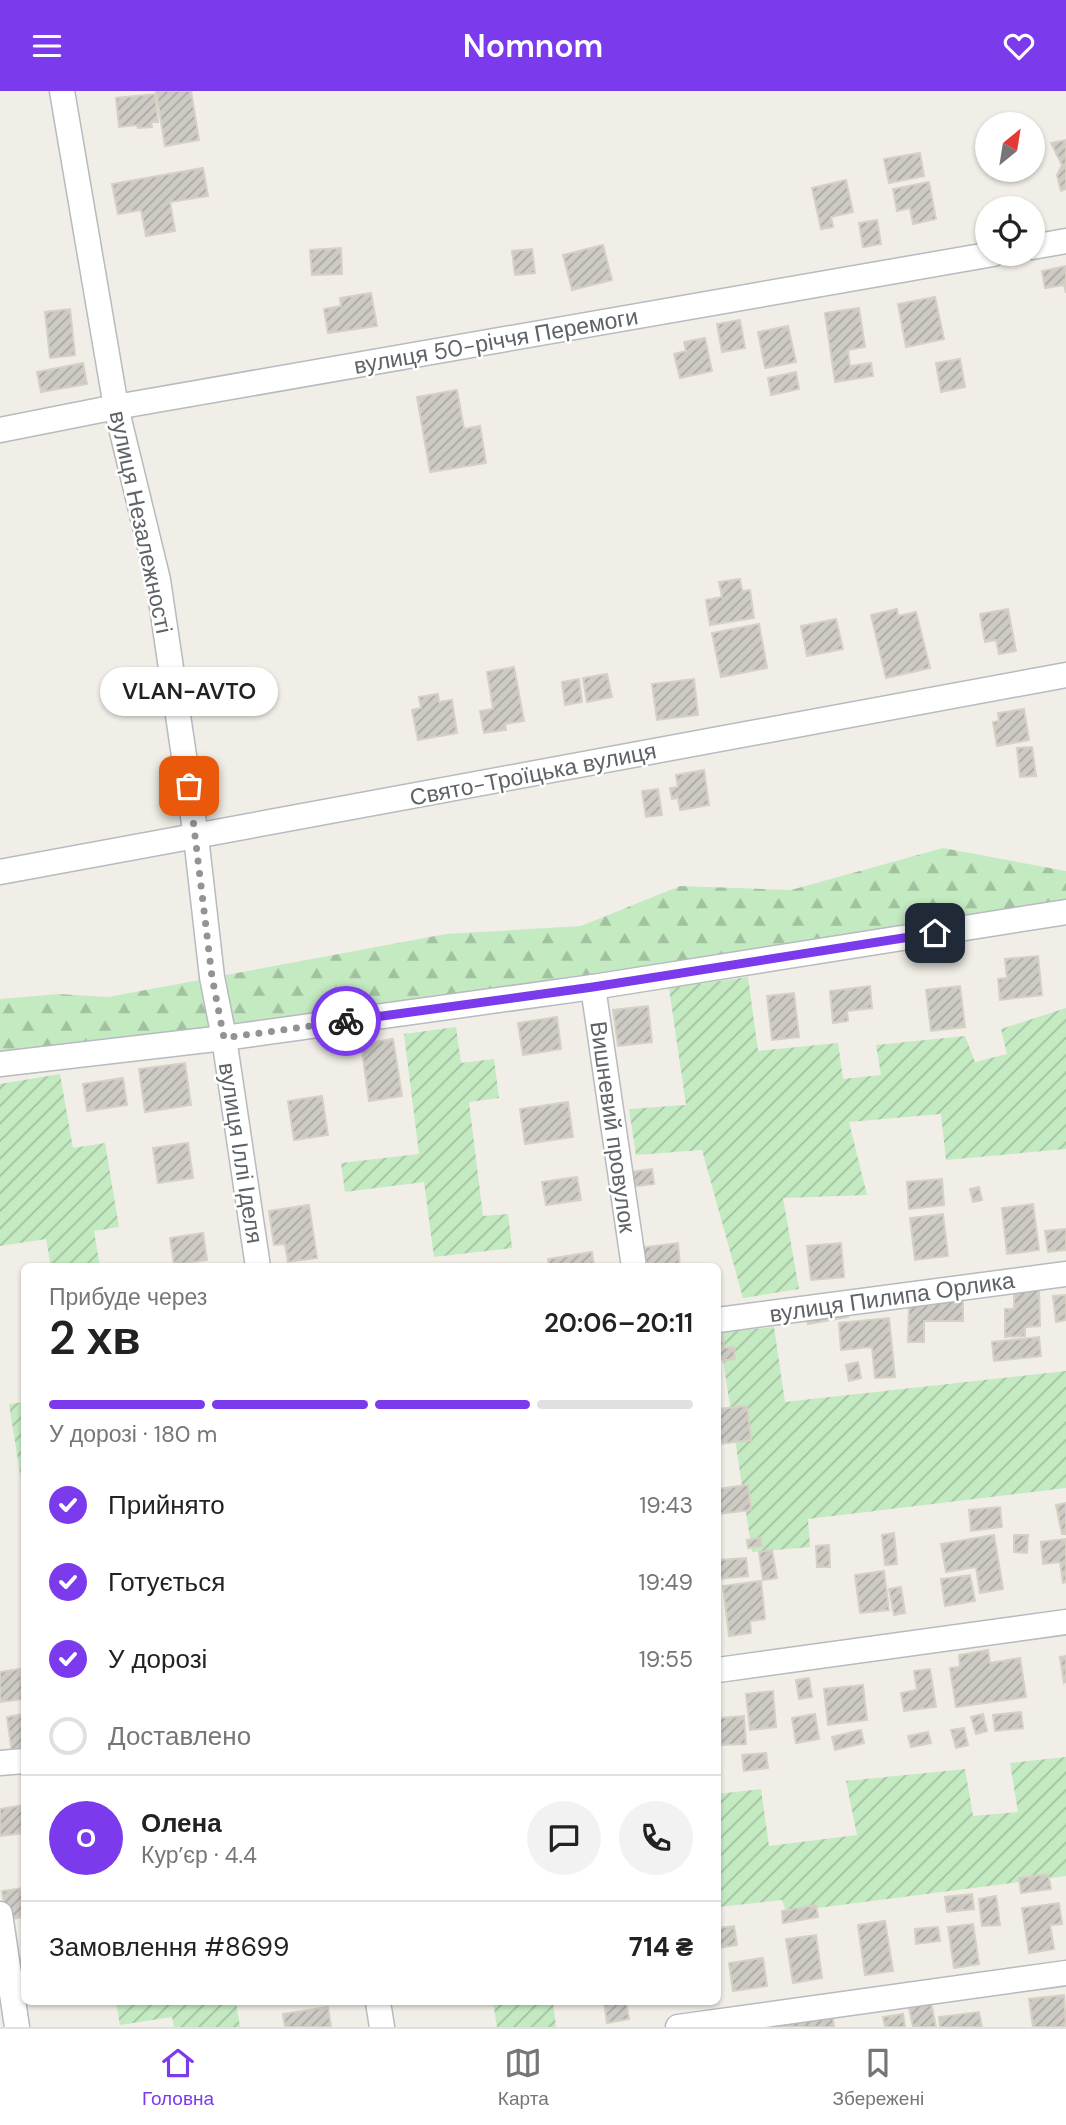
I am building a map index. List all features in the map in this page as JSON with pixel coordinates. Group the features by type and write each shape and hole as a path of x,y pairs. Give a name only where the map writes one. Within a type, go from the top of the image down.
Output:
{"street":[{"name":"вулиця Незалежності","path":"62,91 116,407 158,580 196,837 212,977 224,1038"},
{"path":"1045,245 1066,241"},
{"name":"вулиця 50-річчя Перемоги","path":"0,430 116,407 975,257"},
{"name":"Свято-Троїцька вулиця","path":"0,873 1066,675"},
{"path":"0,1064 224,1038 593,987 1066,912"},
{"name":"Вишневий провулок","path":"593,987 633,1263"},
{"name":"вулиця Іллі Іделя","path":"224,1038 257,1263"},
{"name":"вулиця Пилипа Орлика","path":"721,1320 1066,1274"},
{"path":"721,1670 1066,1622"},
{"path":"0,1763 21,1761"},
{"path":"0,1914 17,2027"},
{"path":"678,2027 1066,1973"},
{"path":"378,2005 382,2027"}],"green space":[{"path":"943,848 1066,871 1066,912 0,1064 0,999 58,994 108,997 446,934 581,926 680,886 791,890"},
{"path":"748,977 758,1051 838,1043 843,1079 881,1075 876,1045 965,1036 975,1062 1007,1054 1001,1029 1066,1008 1066,1149 946,1160 941,1114 849,1122 867,1195 783,1198 799,1289 743,1298 702,1150 636,1155 629,1109 686,1105 669,988"},
{"path":"456,1027 461,1063 494,1059 499,1098 469,1102 483,1216 508,1214 512,1248 434,1257 424,1182 345,1192 341,1163 419,1154 404,1034"},
{"path":"60,1074 73,1148 105,1143 119,1227 94,1231 99,1263 50,1263 46,1239 0,1246 0,1084"},
{"path":"774,1327 785,1402 1066,1371 1066,1488 808,1519 810,1547 752,1552 721,1333"},
{"path":"21,1402 21,1479 9,1404"},
{"path":"1066,1757 1066,1876 786,1912 782,1900 721,1907 721,1794 761,1789 769,1846 857,1835 846,1781 965,1769 973,1816 1018,1812 1010,1763"},
{"path":"117,2005 236,2005 240,2027 174,2027 172,2017 120,2025"},
{"path":"493,2005 553,2005 556,2027 497,2027"}],"building":[{"path":"156,91 191,91 199,140 165,146"},
{"path":"155,94 158,122 151,122 152,127 119,127 116,98"},
{"path":"1066,140 1066,189 1061,191 1057,175 1062,165 1051,143"},
{"path":"920,153 924,176 889,183 884,159"},
{"path":"203,168 208,196 170,202 175,231 146,236 141,210 118,214 112,184"},
{"path":"846,180 853,212 831,217 833,227 821,229 812,188"},
{"path":"929,182 936,219 913,224 910,208 897,211 893,189"},
{"path":"877,220 881,244 863,247 859,223"},
{"path":"603,245 612,280 572,290 563,255"},
{"path":"341,248 342,274 312,275 310,250"},
{"path":"532,249 535,273 515,275 512,251"},
{"path":"1066,266 1066,293 1064,285 1045,288 1042,271"},
{"path":"371,293 377,326 328,333 324,309 341,306 340,298"},
{"path":"935,297 944,339 906,347 898,304"},
{"path":"859,308 865,347 848,350 850,366 871,363 873,376 835,382 825,313"},
{"path":"70,309 75,355 50,358 45,312"},
{"path":"740,320 745,348 722,352 717,324"},
{"path":"788,326 796,362 765,368 758,332"},
{"path":"705,338 712,371 680,378 674,354 686,351 684,342"},
{"path":"960,359 965,387 941,392 936,363"},
{"path":"83,363 87,384 41,392 37,372"},
{"path":"796,372 799,389 771,395 768,378"},
{"path":"457,390 464,429 480,426 486,463 430,472 417,397"},
{"path":"740,579 742,591 750,590 754,618 710,625 706,600 722,597 719,582"},
{"path":"897,609 898,616 916,612 930,668 886,678 871,615"},
{"path":"1008,609 1016,651 999,654 996,640 985,642 980,614"},
{"path":"836,619 843,649 807,656 801,626"},
{"path":"759,624 767,668 721,677 712,633"},
{"path":"514,667 524,721 505,724 506,730 484,733 480,711 493,709 487,672"},
{"path":"607,674 612,697 587,702 583,678"},
{"path":"579,679 582,702 565,705 562,682"},
{"path":"694,679 698,715 657,720 652,684"},
{"path":"438,694 439,702 452,700 457,733 418,740 412,710 421,708 419,697"},
{"path":"1024,709 1029,740 997,746 993,722 999,721 998,713"},
{"path":"1032,747 1036,776 1020,777 1017,748"},
{"path":"704,770 709,805 680,810 678,798 672,799 670,788 678,787 676,775"},
{"path":"658,789 662,815 646,817 642,791"},
{"path":"1038,956 1042,995 1000,1000 998,979 1007,978 1005,959"},
{"path":"870,986 872,1008 847,1011 848,1021 833,1023 830,991"},
{"path":"960,986 965,1027 931,1031 926,990"},
{"path":"794,993 799,1037 772,1040 767,996"},
{"path":"648,1006 652,1042 618,1046 613,1010"},
{"path":"557,1017 561,1049 523,1055 518,1023"},
{"path":"393,1039 402,1096 369,1101 361,1044"},
{"path":"185,1063 191,1105 145,1112 139,1069"},
{"path":"123,1078 127,1105 87,1111 83,1084"},
{"path":"322,1096 328,1135 294,1140 288,1101"},
{"path":"568,1102 573,1137 525,1144 520,1109"},
{"path":"188,1143 193,1178 158,1183 153,1148"},
{"path":"652,1169 654,1184 630,1187 628,1172"},
{"path":"577,1177 581,1200 546,1205 542,1182"},
{"path":"942,1179 944,1205 909,1209 907,1182"},
{"path":"979,1187 982,1200 973,1202 970,1189"},
{"path":"1033,1204 1039,1250 1007,1254 1002,1208"},
{"path":"309,1205 317,1258 288,1262 285,1244 274,1245 269,1211"},
{"path":"943,1214 948,1256 915,1260 910,1218"},
{"path":"1066,1229 1066,1250 1048,1252 1045,1231"},
{"path":"203,1233 207,1260 174,1263 170,1238"},
{"path":"678,1243 680,1263 640,1263 638,1248"},
{"path":"841,1243 844,1277 811,1280 807,1246"},
{"path":"592,1252 593,1263 549,1263 548,1259"},
{"path":"1014,1290 1039,1290 1040,1326 1025,1327 1025,1336 1005,1337 1005,1309 1014,1309"},
{"path":"1066,1295 1066,1320 1056,1322 1053,1296"},
{"path":"931,1299 963,1299 963,1321 924,1321 924,1342 908,1342 909,1305 933,1305"},
{"path":"846,1304 848,1317 808,1324 806,1311"},
{"path":"889,1318 895,1377 875,1378 872,1347 841,1350 839,1323"},
{"path":"721,1334 724,1348 734,1347 735,1359 721,1361"},
{"path":"1039,1337 1041,1356 994,1361 992,1342"},
{"path":"858,1362 861,1378 849,1381 846,1365"},
{"path":"747,1406 751,1440 721,1444 721,1409"},
{"path":"748,1485 751,1510 721,1514 721,1489"},
{"path":"1066,1503 1066,1534 1062,1534 1056,1505"},
{"path":"1000,1507 1002,1527 971,1531 969,1510"},
{"path":"894,1533 897,1564 885,1565 882,1535"},
{"path":"994,1535 1003,1589 980,1593 976,1567 946,1572 941,1544"},
{"path":"1014,1535 1028,1535 1027,1553 1014,1552"},
{"path":"761,1538 762,1546 748,1548 747,1540"},
{"path":"1066,1539 1066,1582 1063,1583 1060,1562 1043,1564 1041,1542"},
{"path":"829,1545 830,1567 817,1567 816,1546"},
{"path":"772,1550 777,1578 763,1580 759,1552"},
{"path":"746,1558 748,1576 721,1579 721,1560"},
{"path":"884,1571 889,1610 860,1613 855,1575"},
{"path":"970,1575 975,1601 945,1606 941,1579"},
{"path":"761,1581 765,1619 750,1621 751,1633 729,1636 723,1586"},
{"path":"901,1587 905,1613 894,1615 889,1589"},
{"path":"988,1650 990,1663 1020,1658 1026,1697 956,1707 950,1668 960,1667 959,1655"},
{"path":"1066,1656 1066,1682 1064,1683 1060,1657"},
{"path":"20,1669 21,1699 0,1702 0,1672"},
{"path":"930,1669 936,1707 904,1711 901,1693 917,1690 914,1671"},
{"path":"809,1678 812,1697 799,1699 796,1680"},
{"path":"863,1685 867,1720 828,1725 824,1689"},
{"path":"773,1691 776,1727 750,1730 746,1694"},
{"path":"1021,1712 1023,1728 995,1731 993,1715"},
{"path":"815,1714 819,1739 796,1743 792,1718"},
{"path":"983,1714 987,1731 976,1734 971,1717"},
{"path":"21,1715 21,1752 12,1753 7,1717"},
{"path":"744,1716 746,1744 721,1745 721,1718"},
{"path":"964,1728 968,1745 956,1748 951,1730"},
{"path":"861,1730 864,1743 835,1750 832,1737"},
{"path":"928,1732 931,1743 911,1747 908,1736"},
{"path":"766,1753 768,1768 744,1771 742,1755"},
{"path":"21,1806 21,1833 0,1836 0,1809"},
{"path":"1048,1874 1051,1889 1021,1893 1019,1878"},
{"path":"21,1888 21,1918 6,1920 2,1891"},
{"path":"972,1894 974,1909 947,1912 945,1897"},
{"path":"996,1896 1000,1925 982,1926 979,1899"},
{"path":"1059,1903 1062,1924 1050,1925 1054,1949 1029,1953 1022,1908"},
{"path":"816,1905 818,1917 783,1923 782,1911"},
{"path":"885,1921 893,1971 865,1975 858,1925"},
{"path":"973,1924 979,1964 954,1968 948,1927"},
{"path":"734,1926 737,1945 721,1948 721,1928"},
{"path":"938,1927 940,1941 916,1944 915,1929"},
{"path":"816,1935 822,1978 793,1983 786,1939"},
{"path":"763,1958 767,1986 733,1991 729,1963"},
{"path":"21,1960 21,1990 12,1961"},
{"path":"1064,1995 1066,2027 1033,2027 1029,1999"},
{"path":"931,2003 936,2027 913,2027 909,2008"},
{"path":"604,2005 627,2005 629,2019 607,2023"},
{"path":"328,2007 331,2027 285,2027 283,2014"},
{"path":"979,2012 982,2027 940,2027 939,2017"},
{"path":"903,2014 905,2027 885,2027 883,2017"},
{"path":"833,2018 834,2027 761,2027"}],"way so far":[{"path":"189,786 212,977 224,1038 346,1021"}],"place":[{"name":"VLAN-AVTO","path":"189,786"}],"route":[{"path":"346,1021 593,987 935,933"}]}
